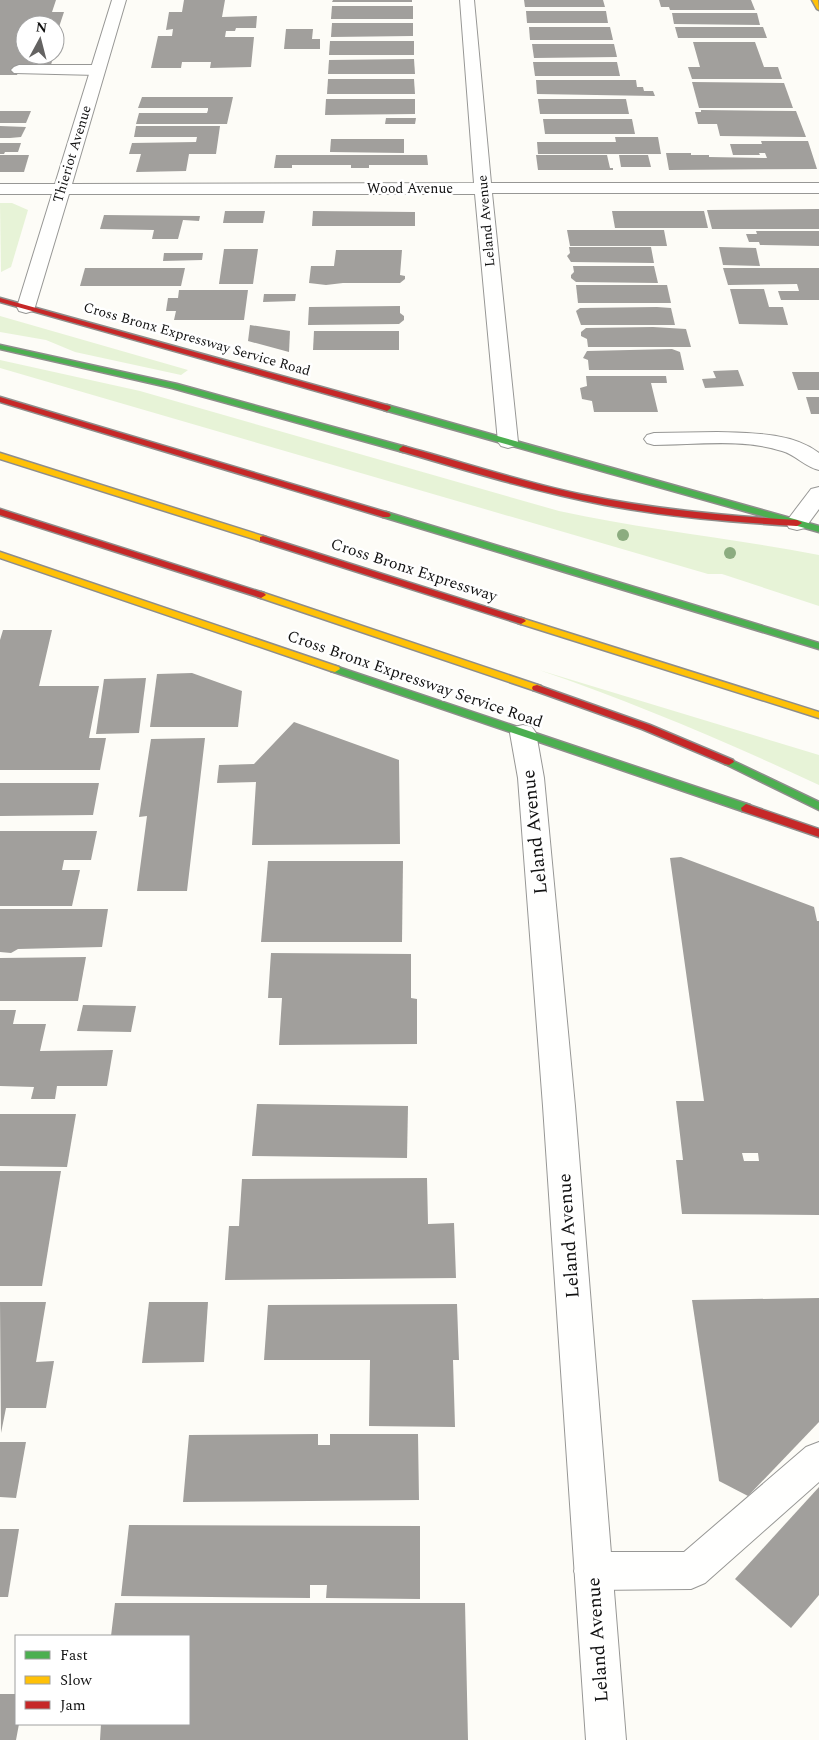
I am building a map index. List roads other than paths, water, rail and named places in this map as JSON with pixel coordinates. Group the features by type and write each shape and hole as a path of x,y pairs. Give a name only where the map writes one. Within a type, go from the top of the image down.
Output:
{"main road":[{"path":"815,0 819,8"},
{"name":"Cross Bronx Expressway Service Road","path":"0,300 819,529"},
{"path":"0,347 86,364 171,384 501,477 573,495 680,513 797,523"},
{"path":"0,399 819,646"},
{"name":"Cross Bronx Expressway","path":"0,456 819,716"},
{"path":"0,512 307,610 576,701 729,762 819,806"},
{"name":"Cross Bronx Expressway Service Road","path":"0,556 819,833"}],"street":[{"name":"Thieriot Avenue","path":"26,307 119,0"},
{"name":"Leland Avenue","path":"467,0 483,189 508,442"},
{"path":"19,70 98,70"},
{"name":"Wood Avenue","path":"0,188 819,188"},
{"path":"654,439 765,441 799,450 814,458 819,464"},
{"path":"797,523 819,494"},
{"name":"Leland Avenue","path":"523,733 531,778 558,1096 606,1740"},
{"path":"593,1571 691,1570 819,1459"}]}
